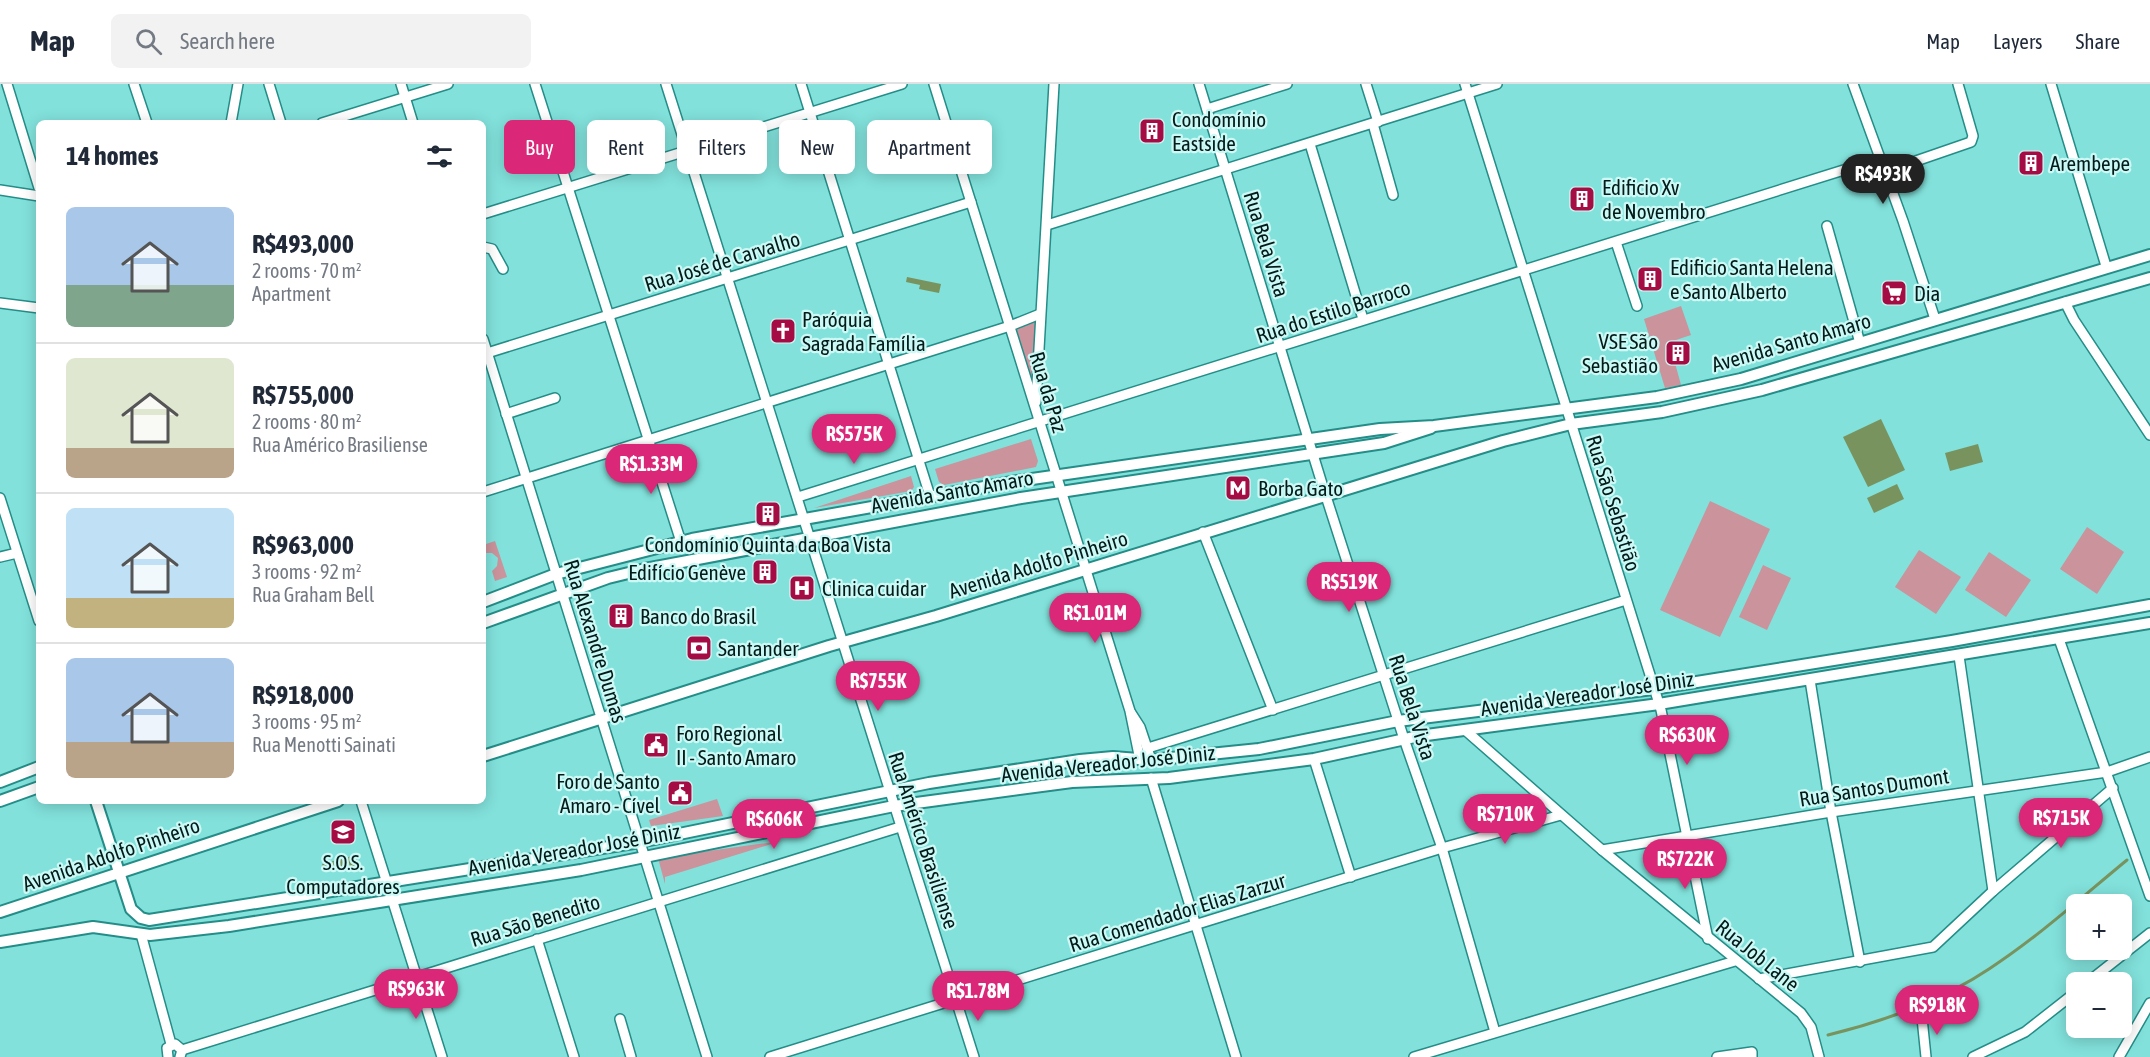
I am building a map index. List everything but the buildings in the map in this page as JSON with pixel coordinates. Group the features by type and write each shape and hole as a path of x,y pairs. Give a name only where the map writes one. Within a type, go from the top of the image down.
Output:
{"main road":[{"name":"Avenida Santo Amaro","path":"486,601 556,574 681,542 930,496 1056,475 1400,426 1434,426 1657,397 1741,379 2106,266 2150,255"},
{"name":"Avenida Santo Amaro","path":"1570,424 1708,404 2150,278"},
{"name":"Avenida Adolfo Pinheiro","path":"486,755 842,642 1503,441 1570,424"},
{"name":"Avenida Santo Amaro","path":"486,622 618,575 934,514 1384,442 1421,433 1434,426"},
{"path":"930,496 934,514"},
{"name":"Avenida Vereador José Diniz","path":"118,873 131,909 137,916 149,920 639,842 889,790 1080,760 1113,757 1146,760 1259,748 1398,721 1653,688 1952,641 2150,605"},
{"name":"Avenida Vereador José Diniz","path":"0,942 93,927 141,934 166,934 229,926 581,870 894,806 1072,782 1193,775 1314,759 1404,739 1659,704 2150,623"},
{"path":"0,782 36,767"},
{"path":"0,801 36,788"},
{"path":"97,804 118,873"},
{"name":"Avenida Adolfo Pinheiro","path":"0,912 329,804"}],"street":[{"path":"7,84 36,178"},
{"path":"134,84 146,120"},
{"path":"232,120 238,84"},
{"path":"269,84 280,120"},
{"path":"401,84 412,120"},
{"path":"332,120 448,84"},
{"path":"534,84 681,542"},
{"name":"Rua Américo Brasiliense","path":"666,84 677,120"},
{"path":"801,84 930,496"},
{"path":"767,125 902,84"},
{"name":"Rua da Paz","path":"934,84 1146,760"},
{"path":"1036,410 1054,84"},
{"name":"Rua Bela Vista","path":"1199,84 1326,496 1398,721 1442,848 1495,1032"},
{"path":"1207,109 1287,84"},
{"path":"1366,84 1393,195"},
{"path":"1047,225 1375,123 1466,89 1497,84"},
{"path":"1853,84 1903,221 1935,319"},
{"path":"1884,172 1971,142 1973,136 1958,84"},
{"path":"2051,84 2106,266"},
{"name":"Rua São Sebastião","path":"1466,89 1659,704 1689,836 1708,939"},
{"path":"1310,144 1363,319"},
{"path":"486,213 677,153"},
{"name":"Rua do Estilo Barroco","path":"798,497 1879,159"},
{"name":"Rua Américo Brasiliense","path":"694,174 974,1057"},
{"path":"0,190 36,196"},
{"name":"Rua José de Carvalho","path":"486,354 971,202"},
{"path":"1827,226 1860,343"},
{"path":"1616,242 1637,306"},
{"path":"486,248 492,249 503,269"},
{"path":"2065,302 2074,320 2150,435"},
{"path":"0,303 36,308"},
{"path":"486,491 1010,326 1040,314"},
{"name":"Rua Alexandre Dumas","path":"486,357 506,414 707,1057"},
{"path":"506,414 555,398"},
{"path":"0,498 36,612"},
{"path":"1203,532 1273,710"},
{"path":"0,557 17,553"},
{"path":"1148,748 1626,600"},
{"path":"2059,639 2150,896"},
{"path":"1959,656 1993,891"},
{"path":"1810,680 1831,812 1860,962"},
{"name":"Rua da Paz","path":"1130,711 1148,748 1146,760"},
{"name":"Rua Job Lane","path":"1465,730 1602,850 1807,1020 1819,1057"},
{"name":"Rua Santos Dumont","path":"1602,850 1831,812 2107,772 2150,757"},
{"path":"1314,759 1351,877"},
{"path":"1150,778 1236,1057"},
{"path":"1759,979 1933,947 1993,891 2113,788"},
{"path":"362,804 442,1057"},
{"name":"Rua Comendador Elias Zarzur","path":"771,1057 1442,848 1561,815"},
{"name":"Rua São Benedito","path":"181,1053 416,975 900,827"},
{"path":"2101,972 2150,933"},
{"path":"141,934 171,1044"},
{"path":"537,939 574,1057"},
{"path":"1414,1057 1735,960"},
{"path":"1972,1057 2025,1032 2066,1000"},
{"path":"2119,1057 2150,1003"},
{"path":"1922,1018 1926,1057"},
{"path":"2141,1018 2150,1025"},
{"path":"620,1019 632,1057"},
{"path":"156,1057 167,1055 167,1048 171,1044 178,1044 181,1053"},
{"path":"1717,1057 1752,1055"}],"shaded area":[{"path":"907,277 941,284 939,293 919,289 920,285 906,282"},
{"path":"1681,306 1691,335 1670,342 1669,354 1675,363 1681,385 1665,388 1644,319"},
{"path":"1038,317 1032,391 1012,328"},
{"path":"1881,419 1905,470 1868,487 1843,437"},
{"path":"1031,439 1038,461 1036,467 944,485 939,482 935,469"},
{"path":"1978,444 1983,462 1950,471 1945,453"},
{"path":"911,476 914,487 911,491 814,508"},
{"path":"1897,484 1904,499 1874,513 1867,498"},
{"path":"1710,501 1770,529 1720,637 1660,610"},
{"path":"2087,527 2124,552 2097,594 2060,569"},
{"path":"495,541 507,577 495,581 492,571 497,566 498,558 492,553 486,553 486,544"},
{"path":"1919,550 1961,577 1936,614 1895,587"},
{"path":"1989,552 2031,580 2006,617 1965,590"},
{"path":"1763,565 1791,578 1767,630 1739,617"},
{"path":"717,799 723,816 651,826 649,820"},
{"path":"781,841 665,877 665,884 658,858"},
{"path":"356,855 358,865 350,867 349,863 345,864 345,867 338,869 336,866 324,871 322,864"}],"waterway":[{"path":"1828,1035 1912,1009 1971,980 2025,944 2127,860"}],"place":[{"name":"Condomínio Eastside","path":"1152,131"},
{"name":"Arembepe","path":"2031,163"},
{"name":"Edificio Xv de Novembro","path":"1582,199"},
{"name":"Edificio Santa Helena e Santo Alberto","path":"1650,279"},
{"name":"Dia","path":"1894,293"},
{"name":"Paróquia Sagrada Família","path":"783,331"},
{"name":"VSE São Sebastião","path":"1678,353"},
{"name":"Borba Gato","path":"1238,488"},
{"name":"Condomínio Quinta da Boa Vista","path":"768,514"},
{"name":"Edifício Genève","path":"765,572"},
{"name":"Clinica cuidar","path":"802,588"},
{"name":"Banco do Brasil","path":"621,616"},
{"name":"Santander","path":"699,648"},
{"name":"Foro Regional II - Santo Amaro","path":"656,745"},
{"name":"Foro de Santo Amaro - Cível","path":"680,793"},
{"name":"S.O.S. Computadores","path":"343,832"}]}
